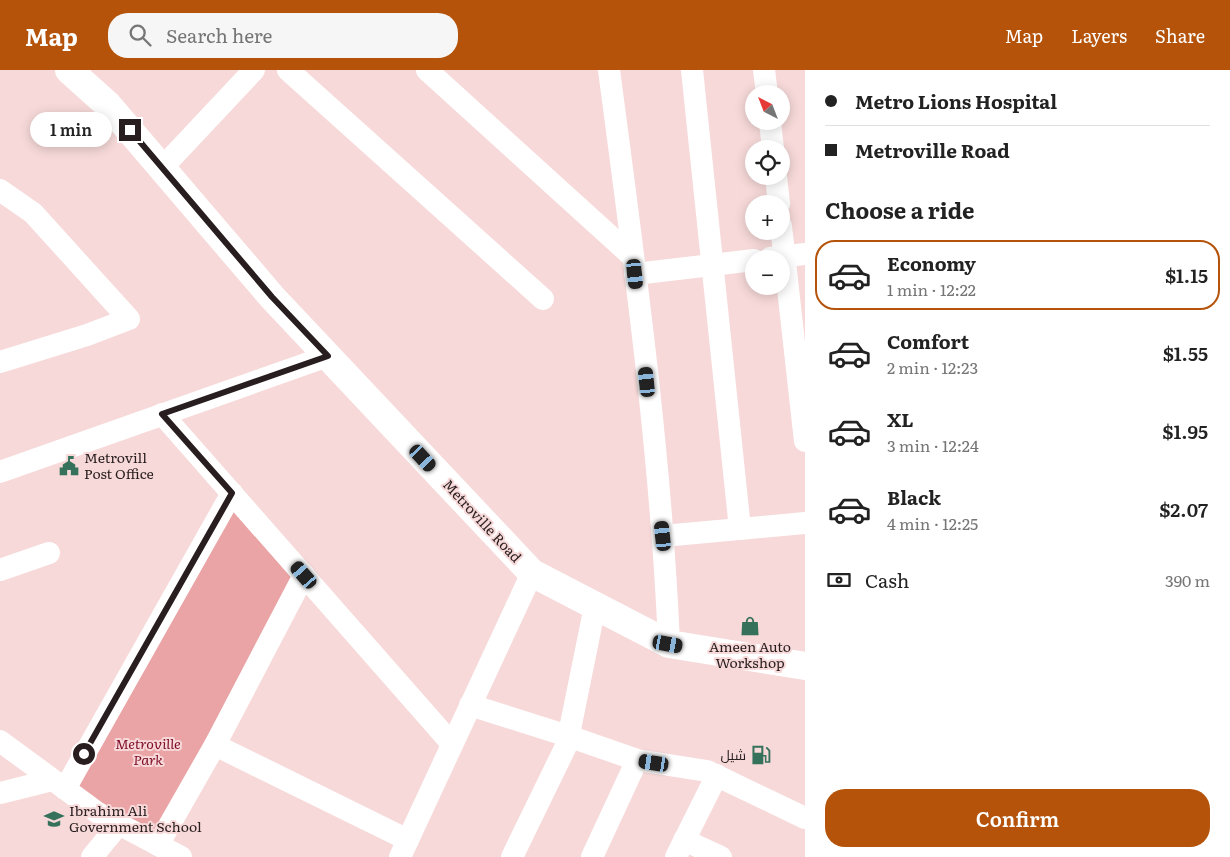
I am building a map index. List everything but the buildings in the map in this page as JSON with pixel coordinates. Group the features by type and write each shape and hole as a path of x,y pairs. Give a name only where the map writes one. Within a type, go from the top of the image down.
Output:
{"main road":[{"name":"Metroville Road","path":"69,70 108,105 272,297 532,574 668,644 805,666"}],"street":[{"path":"162,168 254,70"},
{"path":"288,70 543,299"},
{"path":"427,70 634,266 712,265 745,261"},
{"path":"609,70 634,266 663,536 668,644"},
{"path":"692,70 740,529"},
{"path":"764,70 766,85"},
{"path":"0,190 33,213 129,319 0,362"},
{"path":"788,295 805,441"},
{"path":"2,465 162,414 328,356"},
{"path":"162,414 452,744"},
{"path":"58,784 232,493"},
{"path":"663,536 805,523"},
{"path":"0,570 49,553"},
{"path":"215,745 404,848 532,574"},
{"path":"158,845 215,745 304,575"},
{"path":"512,857 567,744 595,606"},
{"path":"470,705 637,760 707,771 805,818"},
{"path":"0,741 98,813 181,857"},
{"path":"592,857 637,760"},
{"path":"717,775 680,849 721,857"},
{"path":"0,793 58,784"},
{"path":"92,857 119,824"}],"green space":[{"name":"Metroville Park","path":"232,493 304,575 158,845 65,789"}],"place":[{"name":"Metrovill Post Office","path":"69,466"},
{"name":"Ameen Auto Workshop","path":"750,626"},
{"name":"شیل","path":"761,755"},
{"name":"Ibrahim Ali Government School","path":"54,819"}],"route":[{"path":"84,754 232,493 162,414 328,356 272,297 130,130"}]}
